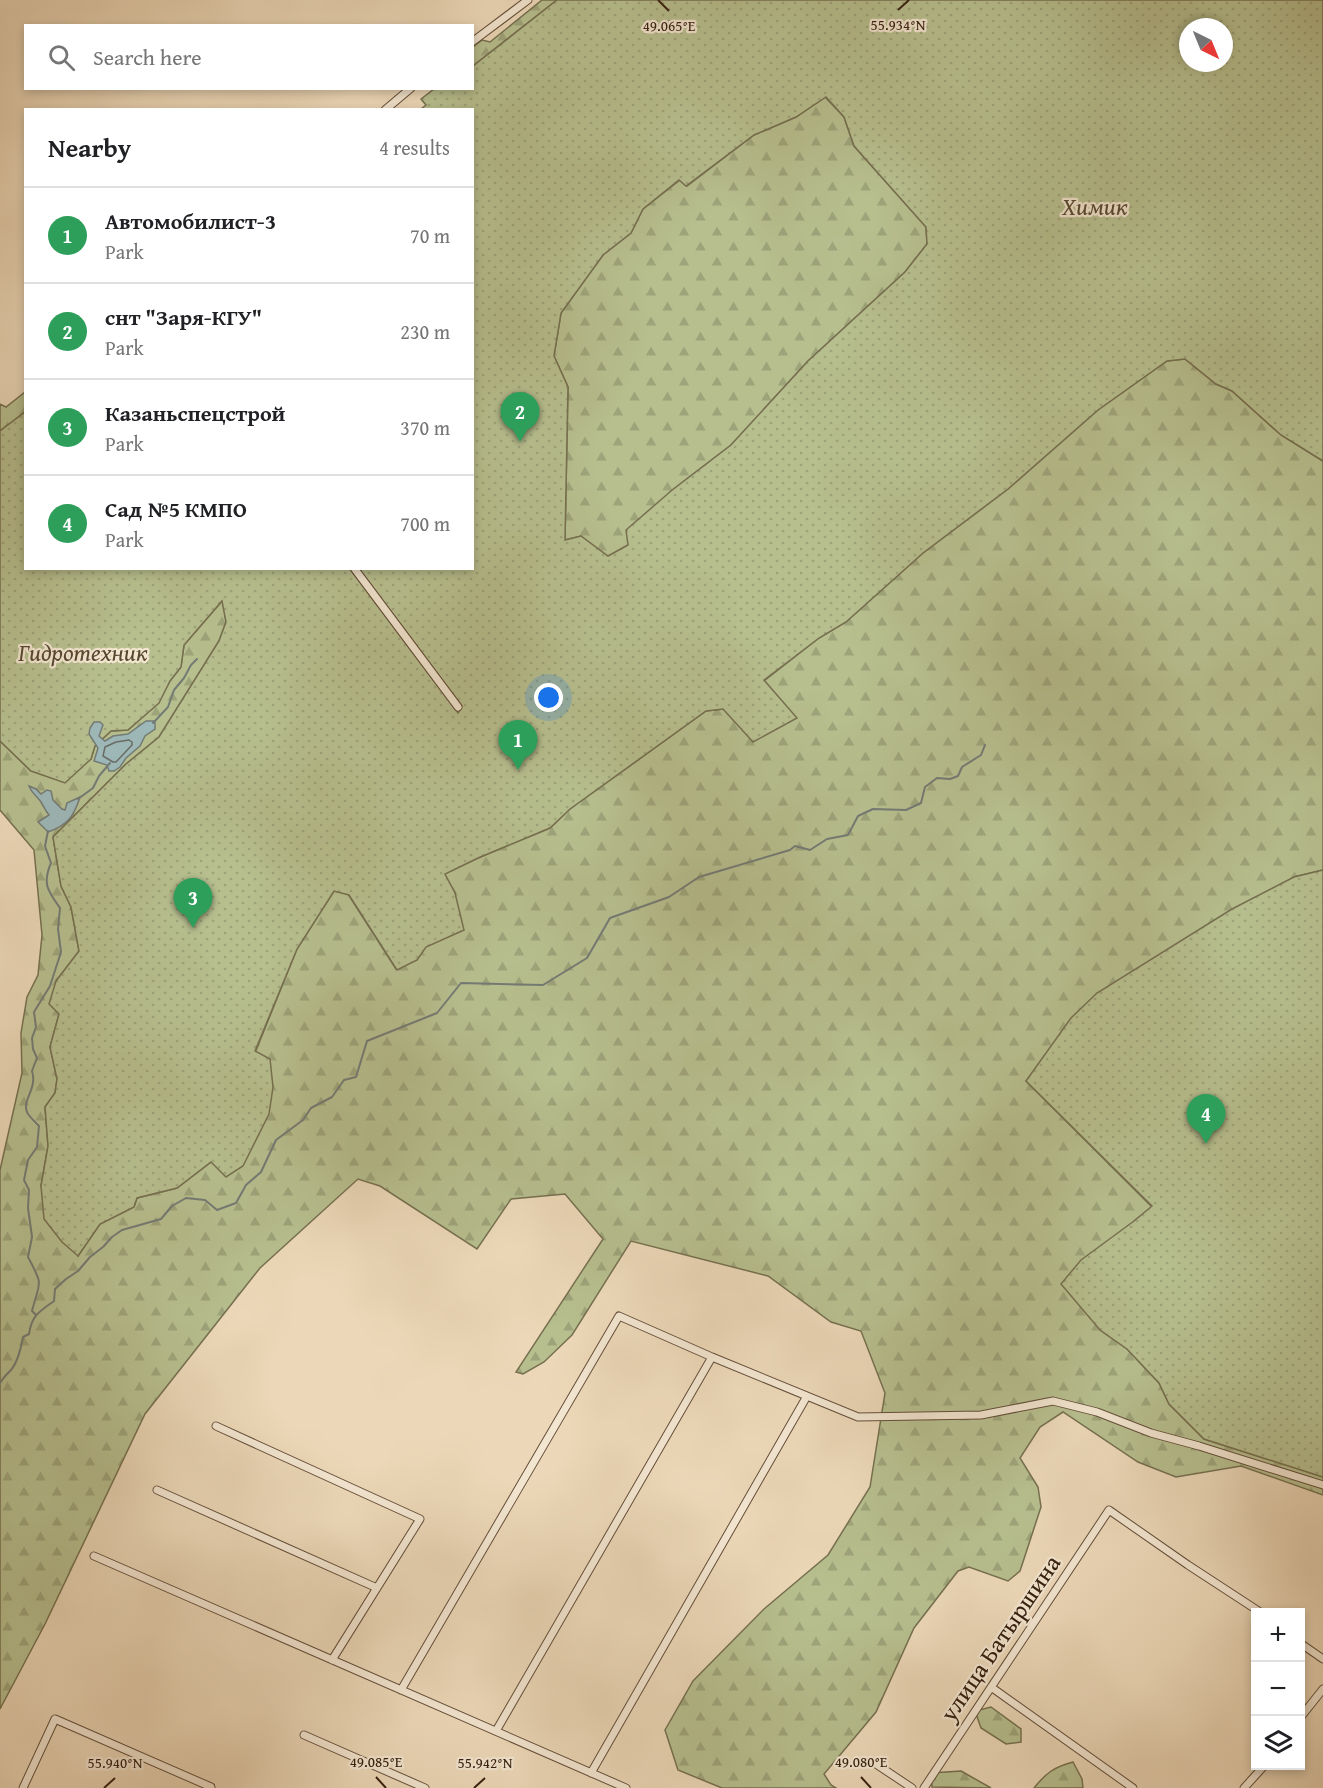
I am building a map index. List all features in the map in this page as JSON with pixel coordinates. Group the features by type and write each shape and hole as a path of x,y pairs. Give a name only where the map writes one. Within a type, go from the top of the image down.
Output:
{"street":[{"path":"474,40 528,0"},
{"path":"387,108 409,90"},
{"path":"356,570 458,706"},
{"path":"401,1690 619,1316 858,1417 981,1415 1053,1401 1096,1412 1152,1432 1323,1485"},
{"path":"496,1731 712,1357"},
{"path":"591,1773 807,1396"},
{"path":"216,1426 420,1519 332,1660"},
{"path":"157,1490 377,1588"},
{"name":"улица Батыршина","path":"924,1788 1109,1510 1254,1608"},
{"path":"94,1556 626,1788"},
{"path":"1305,1646 1323,1659"},
{"path":"991,1687 1133,1788"},
{"path":"1302,1716 1323,1689"},
{"path":"23,1788 55,1719 211,1788"},
{"path":"304,1735 425,1788"},
{"path":"873,1762 912,1788"},
{"path":"1244,1788 1260,1770"}],"green space":[{"path":"542,0 557,0 474,65 474,46 482,40 490,42"},
{"path":"557,0 1323,0 1323,461 1281,435 1232,391 1216,384 1185,359 1167,361 1098,410 1008,489 923,553 846,622 819,638 764,680 797,718 753,742 723,709 706,711 570,809 550,828 445,874 455,893 464,930 426,947 417,960 397,970 349,895 334,891 297,949 255,1051 270,1059 273,1087 269,1114 243,1166 226,1177 211,1162 177,1188 137,1198 134,1207 100,1224 78,1256 62,1242 44,1219 41,1186 48,1146 45,1107 55,1093 57,1079 50,1047 59,1014 49,1004 56,981 79,951 71,907 61,886 53,837 126,764 159,737 219,641 226,622 222,601 184,645 181,667 170,681 159,703 128,730 111,731 95,746 91,759 65,783 31,771 0,741 0,431 24,413 24,570 351,570 458,713 462,706 360,570 474,570 474,108 422,108 426,105 421,99 433,90 474,90 474,65","holes":["826,97 844,117 854,146 926,227 927,244 905,272 808,361 731,445 671,491 626,530 628,545 608,556 581,536 565,540 568,387 554,356 561,313 603,255 631,233 643,209 679,180 686,186 754,135 796,117"]},
{"path":"825,97 844,117 854,146 926,227 927,244 905,272 808,361 731,445 671,491 628,545 608,557 581,536 565,540 568,387 554,356 561,313 603,255 631,233 643,209 680,180 687,186 754,135 796,117"},
{"path":"1185,359 1216,384 1232,391 1281,435 1323,461 1323,870 1294,877 1026,1081 1152,1207 1134,1221 1100,1330 1127,1349 1159,1383 1169,1404 1204,1439 1323,1477 1323,1495 1241,1466 1176,1477 1138,1462 1063,1412 1040,1427 1020,1458 1038,1487 1041,1507 1020,1571 1008,1581 969,1567 958,1571 914,1628 876,1712 824,1774 831,1785 836,1788 722,1788 678,1770 665,1730 693,1681 764,1609 828,1555 870,1487 885,1393 861,1331 831,1322 768,1276 631,1241 572,1335 544,1362 523,1374 516,1372 603,1239 565,1194 511,1199 477,1249 380,1186 358,1179 260,1268 145,1414 45,1624 0,1709 0,1170 22,1073 21,1033 27,997 38,975 42,935 34,850 0,810 0,741 31,771 91,759 95,746 111,731 128,730 158,703 181,667 184,645 223,600 226,622 219,641 159,737 126,764 53,837 61,886 71,907 79,951 56,981 59,1014 50,1047 57,1079 55,1093 45,1107 48,1146 41,1186 78,1256 100,1224 134,1207 137,1198 177,1188 211,1162 297,949 334,891 348,894 396,969 417,960 455,893 444,874 550,828 570,809 706,711 723,709 764,681 819,638 846,622 923,553 1008,489 1098,410 1167,361"},
{"path":"24,393 24,413 0,431 0,404 6,407"},
{"path":"1323,870 1323,1477 1204,1439 1169,1404 1159,1383 1127,1349 1100,1330 1061,1284 1081,1260 1152,1206 1026,1081 1071,1018 1097,993 1232,909 1294,877"},
{"path":"991,1707 1021,1729 1021,1742 1006,1744 981,1728 975,1711"},
{"path":"1073,1762 1082,1779 1083,1788 1034,1788 1051,1771"},
{"path":"961,1771 991,1788 932,1787 931,1773"}],"water":[{"path":"146,721 155,721 155,729 145,736 140,746 126,758 120,767 109,771 107,765 94,761 98,748 89,734 94,722 100,722 103,725 99,736 105,741 113,736 128,734"},
{"path":"29,786 41,794 47,790 51,791 53,800 65,810 67,803 80,797 69,819 48,832 38,822 49,815"}],"waterway":[{"path":"153,723 168,707 174,690 197,659"},
{"path":"0,1383 13,1368 23,1337 29,1334 34,1318 54,1301 55,1289 122,1230 161,1219 172,1206 186,1198 205,1200 217,1210 236,1203 246,1185 261,1172 276,1140 303,1120 311,1108 332,1097 344,1080 356,1077 367,1041 437,1013 461,983 543,985 587,958 610,918 669,897 699,877 790,850 795,846 810,850 827,839 848,835 858,816 873,809 906,810 921,803 925,787 937,778 950,779 958,776 962,767 981,755 985,745"},
{"path":"78,799 93,788 110,763"},
{"path":"36,1315 32,1311 39,1284 28,1257 32,1237 28,1208 29,1190 24,1180 28,1160 37,1147 39,1126 28,1114 26,1104 33,1084 32,1071 37,1058 32,1038 36,1027 34,1012 50,986 61,952 58,929 60,908 47,882 51,863 45,846 48,831"}],"place":[{"name":"снт \"Заря-КГУ\"","path":"520,442"},
{"name":"Автомобилист-3","path":"518,770"},
{"name":"Казаньспецстрой","path":"193,928"},
{"name":"Сад №5 КМПО","path":"1206,1144"}],"park label":[{"name":"Химик","path":"1095,206"},
{"name":"Гидротехник","path":"83,652"}]}
